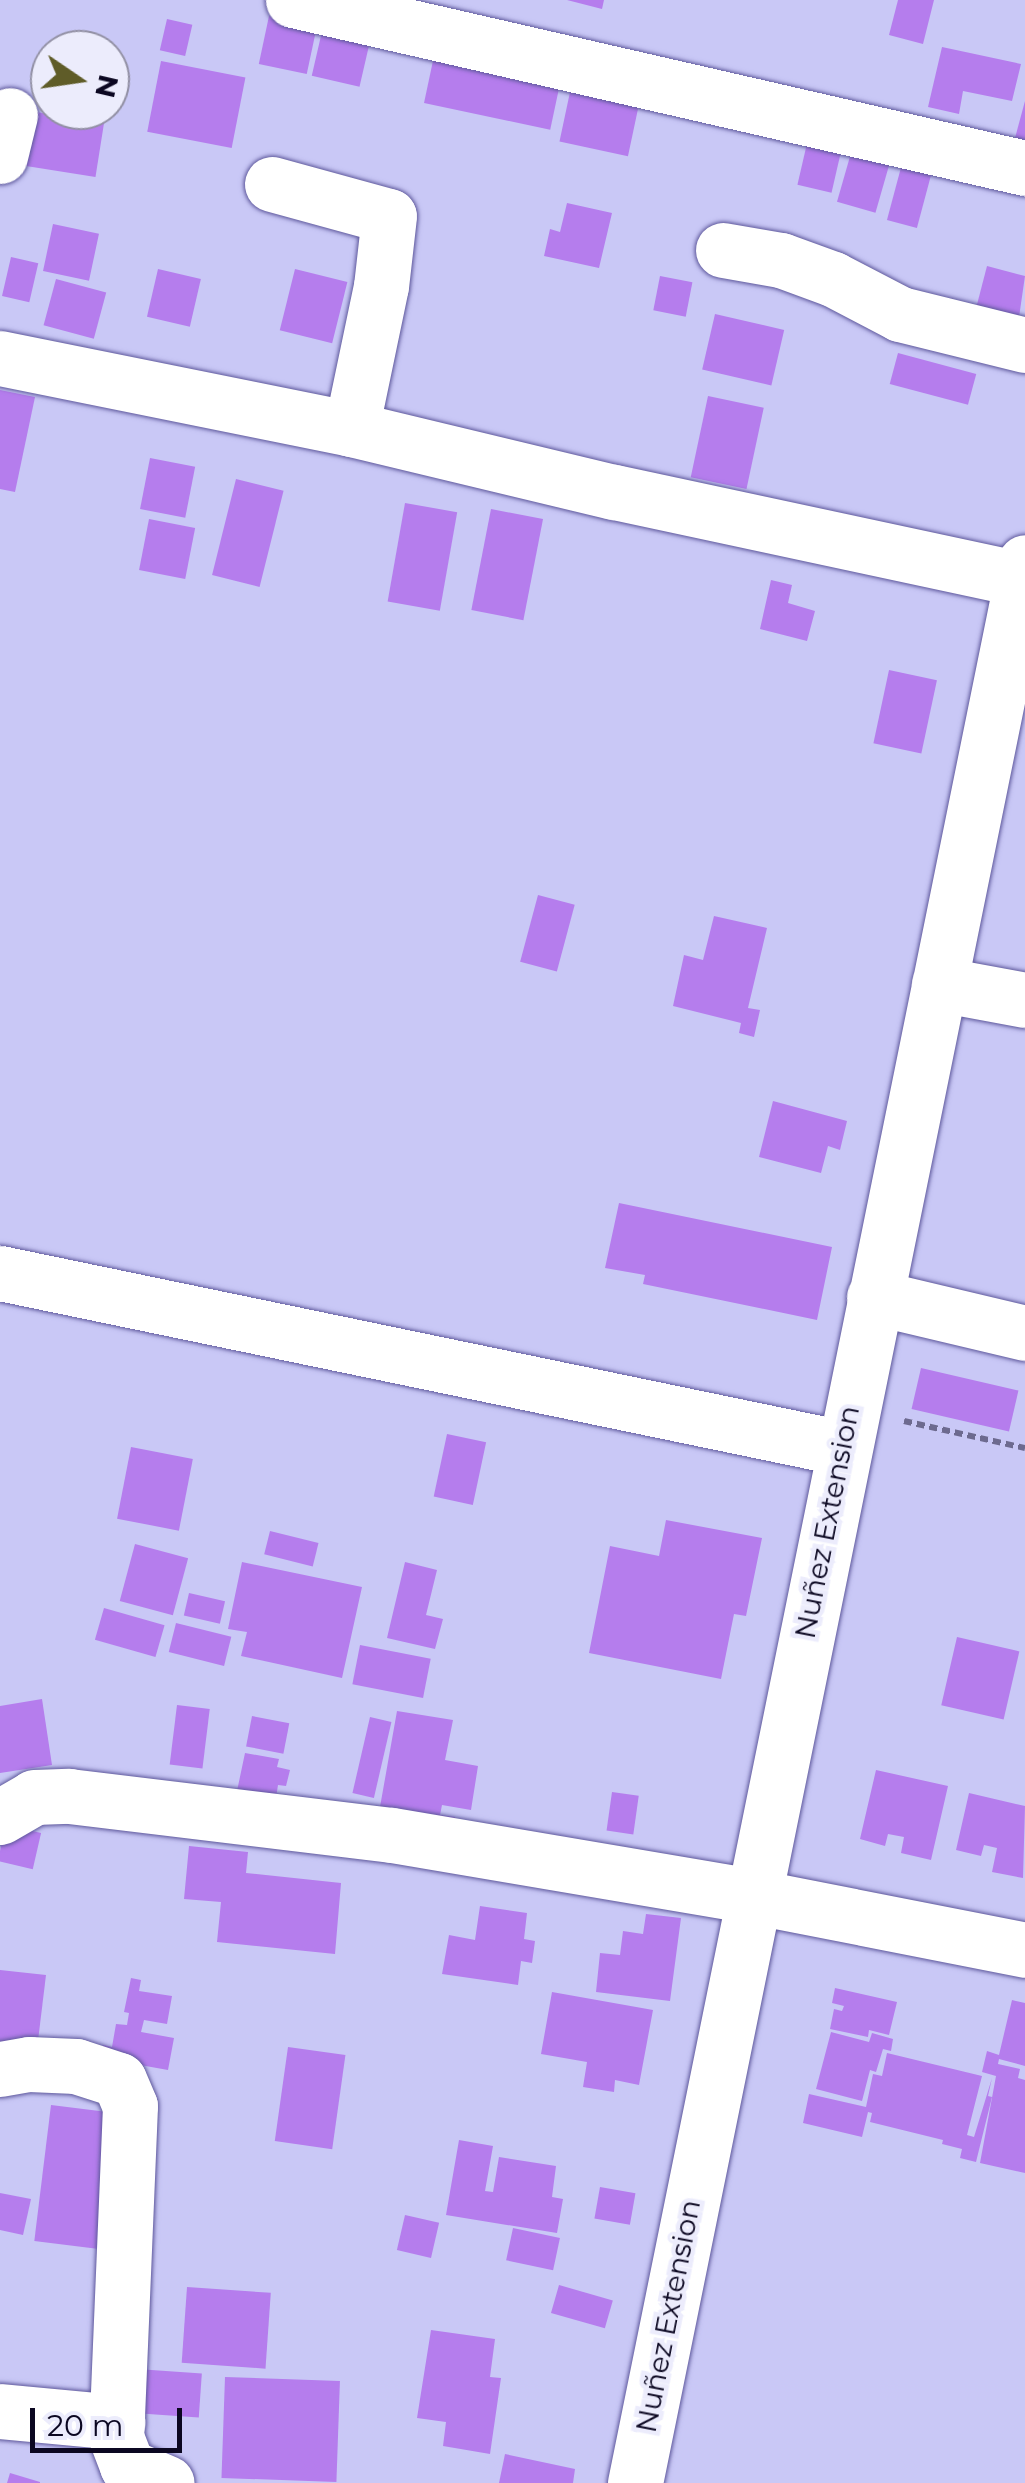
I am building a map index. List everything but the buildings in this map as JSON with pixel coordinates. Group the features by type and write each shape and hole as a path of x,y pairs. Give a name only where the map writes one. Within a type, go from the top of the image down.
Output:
{"street":[{"path":"292,0 1025,168"},
{"path":"272,184 389,216 380,286 351,429"},
{"path":"724,250 798,266 900,314 1025,345"},
{"path":"0,358 351,429 614,492 1023,570"},
{"name":"Nuñez Extension","path":"635,2483 939,984 1005,761 1023,570"},
{"path":"939,984 1025,1000"},
{"path":"0,1273 846,1428"},
{"path":"874,1296 1025,1333"},
{"path":"0,1817 34,1797 69,1796 392,1835 751,1896 1025,1950"},
{"path":"0,2069 29,2064 76,2066 119,2080 130,2106 116,2437 128,2466 166,2483"},
{"path":"0,2412 116,2422"}],"path":[{"path":"846,1428 1025,1448"}]}
